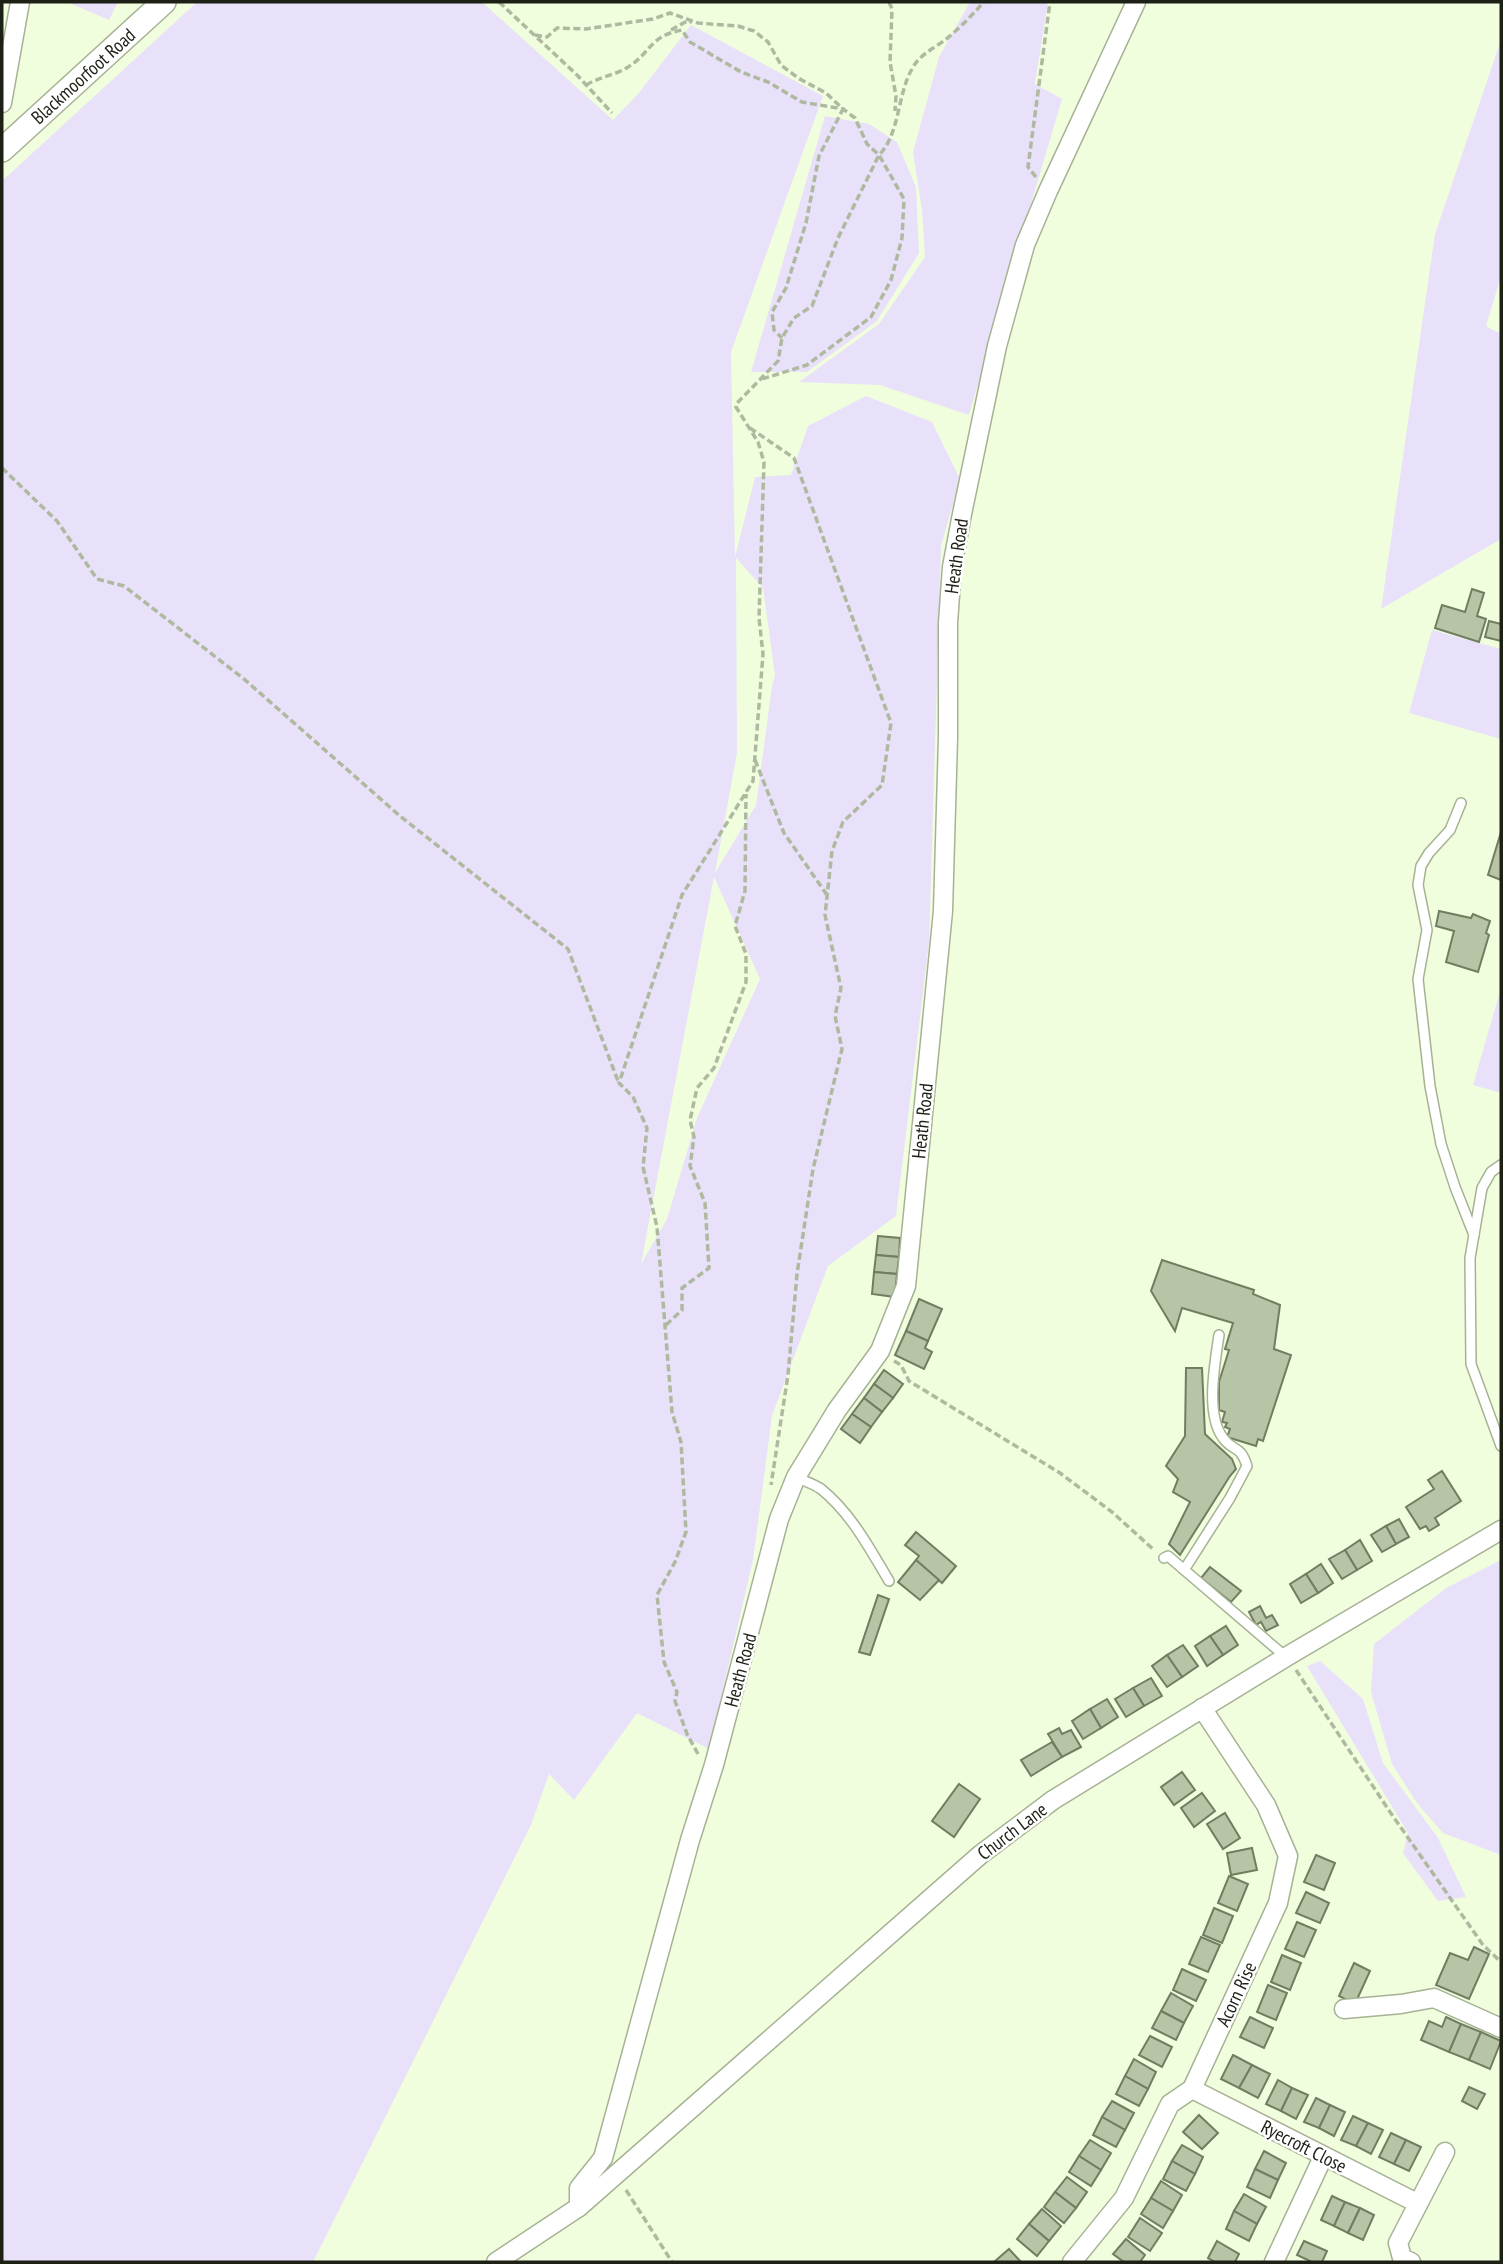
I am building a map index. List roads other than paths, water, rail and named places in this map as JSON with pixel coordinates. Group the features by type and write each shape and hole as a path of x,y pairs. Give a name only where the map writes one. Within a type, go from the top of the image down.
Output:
{"street":[{"path":"2,103 20,2"},
{"name":"Blackmoorfoot Road","path":"2,150 163,2"},
{"name":"Heath Road","path":"579,2207 579,2188 603,2158 690,1840 715,1765 779,1519 796,1477 837,1410 880,1351 906,1286 943,911 948,623 953,567 997,346 1026,246 1048,191 1136,2"},
{"name":"Church Lane","path":"496,2262 579,2207 980,1855 1053,1800 1286,1657 1501,1530"},
{"name":"Acorn Rise","path":"1072,2262 1124,2198 1170,2104 1192,2089 1279,1903 1288,1856 1266,1805 1202,1709"},
{"path":"1344,2009 1434,1998 1501,2028"},
{"name":"Ryecroft Close","path":"1192,2089 1417,2203"},
{"path":"1411,2262 1402,2259 1398,2243 1445,2152"},
{"path":"1274,2262 1323,2157"}],"lane":[{"path":"1461,803 1450,830 1421,866 1418,885 1427,930 1418,979 1430,1086 1441,1144 1474,1235"},
{"path":"1501,1165 1491,1172 1482,1188 1470,1258 1471,1364 1501,1447"},
{"path":"1184,1570 1247,1466 1242,1452 1223,1439 1214,1416 1213,1378 1219,1335"},
{"path":"796,1477 820,1488 837,1505 858,1529 889,1581"},
{"path":"1164,1558 1168,1556 1286,1657"}]}
